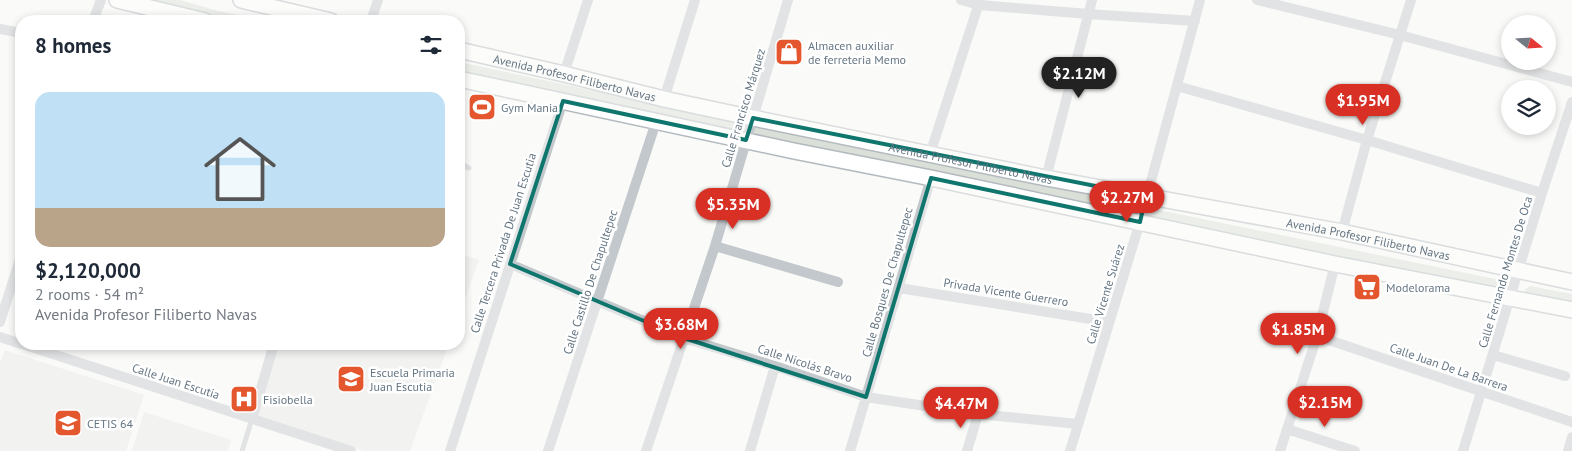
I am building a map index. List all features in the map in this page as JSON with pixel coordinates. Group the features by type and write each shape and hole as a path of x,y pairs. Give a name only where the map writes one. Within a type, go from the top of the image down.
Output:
{"main road":[{"path":"117,0 180,15"},
{"path":"241,0 305,15"},
{"name":"Avenida Profesor Filiberto Navas","path":"465,51 664,99 753,118 1046,178 1342,232 1572,282"},
{"name":"Avenida Profesor Filiberto Navas","path":"465,80 1335,264 1572,310"}],"street":[{"path":"95,15 100,0"},
{"path":"373,15 378,0"},
{"path":"564,74 588,0"},
{"path":"664,99 695,0"},
{"name":"Calle Francisco Márquez","path":"646,451 715,246 788,0"},
{"path":"962,0 1088,14 1195,21"},
{"path":"1046,178 1092,0"},
{"name":"Calle Vicente Suárez","path":"1070,451 1140,222 1200,0"},
{"path":"1257,0 1400,35 1572,82"},
{"path":"1342,232 1367,140 1411,0"},
{"path":"930,154 979,3"},
{"path":"0,29 15,32"},
{"path":"1178,86 1542,193"},
{"name":"Calle Tercera Privada De Juan Escutia","path":"450,451 563,101"},
{"name":"Calle Fernando Montes De Oca","path":"1464,451 1518,270 1572,102"},
{"name":"Calle Castillo De Chapultepec","path":"548,451 656,122"},
{"name":"Calle Bosques De Chapultepec","path":"850,451 931,178"},
{"path":"715,246 838,282"},
{"name":"Calle Nicolás Bravo","path":"510,264 684,338 776,366 866,397 978,414 1078,424"},
{"path":"1280,451 1317,336 1335,264"},
{"path":"0,322 15,275"},
{"name":"Privada Vicente Guerrero","path":"899,288 1109,322"},
{"name":"Calle Juan De La Barrera","path":"1317,336 1572,422"},
{"name":"Calle Juan Escutia","path":"0,337 15,342"},
{"name":"Calle Juan Escutia","path":"39,350 351,451"},
{"path":"252,419 272,350"},
{"path":"1493,354 1565,376"},
{"path":"750,451 776,366"},
{"path":"968,451 978,414"},
{"path":"1287,428 1355,451"},
{"path":"1568,451 1572,437"}],"lane":[{"path":"465,166 469,168"},
{"path":"242,451 252,419"}],"highlighted area":[{"path":"563,101 746,140 753,118 1146,196 1140,222 931,178 866,397 684,338 510,264"}],"shaded area":[{"path":"137,0 180,0 238,15 190,15"},
{"path":"465,63 736,121 744,126 739,134 465,75"},
{"path":"760,126 1123,201 1128,203 1129,210 1127,213 756,136 755,127"},
{"path":"1154,209 1505,281 1508,284 1506,291 1500,293 1146,217 1148,212"},
{"path":"465,255 479,260 465,299"},
{"path":"1530,286 1572,294 1572,308 1524,295 1525,290"},
{"name":"CETIS 64","path":"5,350 144,395 126,451 0,451 0,363"},
{"name":"Escuela Primaria Juan Escutia","path":"276,350 447,350 410,451 364,451 255,415"},
{"path":"144,412 231,440 228,451 132,451"}],"place":[{"name":"Almacen auxiliar de ferreteria Memo","path":"789,52"},
{"name":"Gym Mania","path":"482,107"},
{"name":"Modelorama","path":"1367,287"},
{"name":"Escuela Primaria Juan Escutia","path":"351,379"},
{"name":"Fisiobella","path":"244,399"},
{"name":"CETIS 64","path":"68,423"}]}
